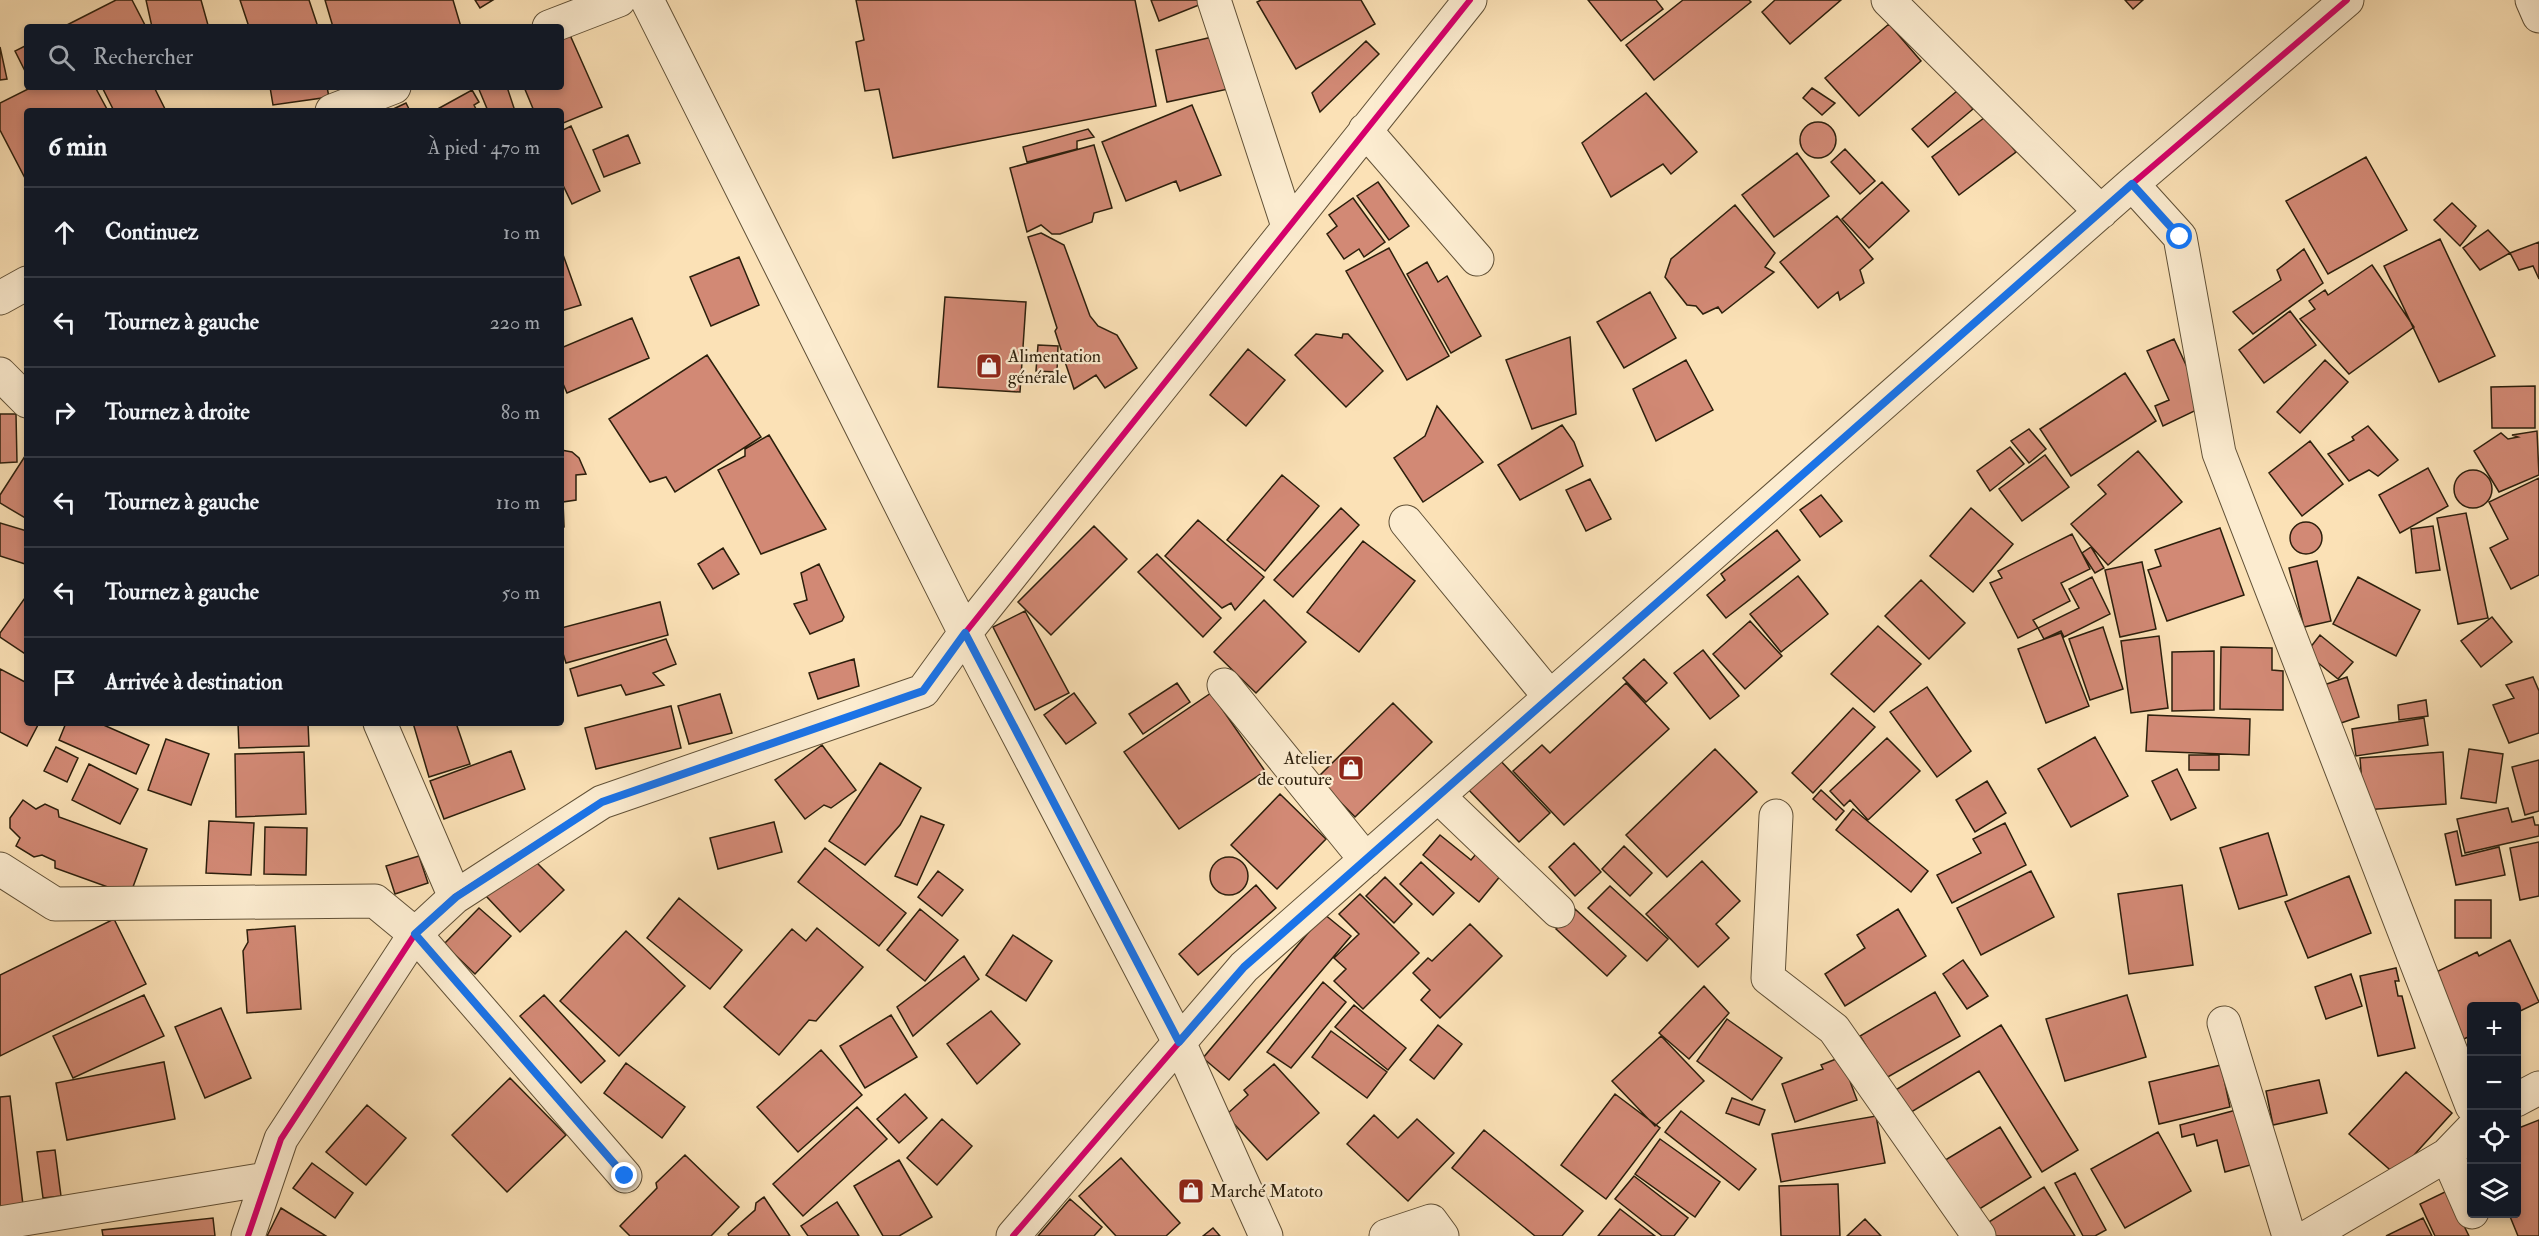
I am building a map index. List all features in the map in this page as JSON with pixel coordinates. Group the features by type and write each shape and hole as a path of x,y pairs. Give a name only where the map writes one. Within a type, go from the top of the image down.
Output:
{"street":[{"path":"557,24 619,0"},
{"path":"647,0 965,633 1179,1042 1266,1236"},
{"path":"1214,0 1288,226"},
{"path":"248,1236 281,1139 415,934 456,897 602,802 923,691 965,633 1470,0"},
{"path":"1888,0 2101,212"},
{"path":"1013,1236 1244,967 2132,184 2347,0"},
{"path":"2532,0 2539,16"},
{"path":"340,108 386,90"},
{"path":"1365,130 1477,258"},
{"path":"2132,184 2180,237 2219,453 2467,1093"},
{"path":"0,298 24,285"},
{"path":"0,374 24,398"},
{"path":"1406,522 1550,697"},
{"path":"1224,685 1366,860"},
{"path":"381,726 456,897"},
{"path":"1438,796 1558,911"},
{"path":"1776,816 1768,978 1834,1029 1978,1236"},
{"path":"0,869 55,904 375,901 415,934 625,1176"},
{"path":"2224,1023 2289,1236"},
{"path":"2521,1098 2539,1088"},
{"path":"2309,1236 2447,1155 2467,1134"},
{"path":"2447,1155 2467,1201"},
{"path":"0,1223 267,1179"},
{"path":"2474,1218 2482,1236"},
{"path":"1386,1236 1431,1221 1443,1236"}],"building":[{"path":"116,0 132,0 144,24 69,24"},
{"path":"146,0 201,0 208,24 151,24"},
{"path":"240,0 309,0 317,24 248,24"},
{"path":"325,0 453,0 460,24 332,24"},
{"path":"475,0 493,0 480,8"},
{"path":"856,0 1135,0 1156,106 893,158 879,89 865,91 856,42 864,40"},
{"path":"1151,0 1208,0 1209,1 1159,21"},
{"path":"1261,0 1361,0 1375,24 1296,69 1257,2"},
{"path":"1588,0 1656,0 1663,9 1621,41"},
{"path":"1683,0 1749,0 1751,2 1654,80 1626,45"},
{"path":"1775,0 1841,0 1790,44 1762,12"},
{"path":"2125,0 2143,0 2133,9"},
{"path":"1889,24 1921,61 1859,116 1825,78"},
{"path":"570,35 602,107 564,123 564,108 533,108 525,90 564,90 564,38"},
{"path":"1221,35 1233,88 1167,102 1156,50"},
{"path":"1366,41 1379,54 1320,112 1312,93"},
{"path":"24,46 24,69 15,51"},
{"path":"0,47 7,79 0,80"},
{"path":"1812,88 1835,103 1822,115 1803,98"},
{"path":"26,90 97,90 106,108 24,108 24,176 0,130 0,103"},
{"path":"104,90 156,90 164,108 112,108"},
{"path":"270,90 328,90 329,97 273,105"},
{"path":"472,90 479,102 474,105 476,108 439,108"},
{"path":"479,90 508,90 514,108 487,108"},
{"path":"1957,91 1973,109 1928,147 1912,129"},
{"path":"1646,93 1697,152 1671,174 1663,164 1611,197 1582,143"},
{"path":"406,103 408,108 395,108"},
{"path":"1192,105 1221,175 1180,191 1176,181 1126,201 1102,142"},
{"path":"1988,115 2016,152 1959,195 1932,157"},
{"path":"1818,122 1831,127 1836,140 1831,153 1818,158 1805,153 1800,140 1805,127"},
{"path":"571,126 600,191 572,204 564,187 564,130"},
{"path":"1088,129 1094,137 1077,141 1077,149 1027,162 1023,147"},
{"path":"628,135 640,163 604,177 593,150"},
{"path":"1094,145 1112,208 1094,213 1092,222 1060,234 1052,234 1041,225 1027,232 1010,168"},
{"path":"1845,149 1875,181 1860,194 1831,162"},
{"path":"1797,153 1829,196 1774,237 1742,195"},
{"path":"2366,157 2407,230 2328,274 2286,201"},
{"path":"1378,182 1409,226 1389,240 1357,196"},
{"path":"1882,182 1909,211 1869,248 1842,219"},
{"path":"1353,198 1385,242 1364,257 1359,249 1344,259 1327,234 1337,226 1329,215"},
{"path":"2452,203 2476,226 2460,246 2434,220"},
{"path":"1735,205 1775,253 1765,267 1774,272 1722,313 1718,307 1703,314 1696,306 1687,305 1665,277 1671,259"},
{"path":"1837,216 1873,259 1860,270 1864,283 1840,300 1838,292 1818,308 1780,262"},
{"path":"2488,230 2510,253 2480,270 2463,248"},
{"path":"1041,233 1064,245 1090,316 1098,326 1117,335 1137,368 1105,388 1096,375 1074,389 1028,237"},
{"path":"2440,239 2495,356 2439,382 2384,266"},
{"path":"2539,242 2539,279 2533,266 2519,270 2510,253"},
{"path":"1389,248 1449,356 1407,380 1346,271"},
{"path":"2304,249 2323,283 2253,334 2233,312 2281,280 2277,270"},
{"path":"564,257 581,305 564,310"},
{"path":"739,257 759,305 711,326 690,277"},
{"path":"1427,262 1438,282 1447,276 1481,336 1451,353 1407,274"},
{"path":"2372,265 2414,327 2349,374 2300,319 2315,309 2309,301 2325,290 2328,295"},
{"path":"1650,292 1676,338 1624,368 1597,322"},
{"path":"945,297 1026,302 1020,392 938,387"},
{"path":"2290,311 2316,345 2264,383 2239,350"},
{"path":"632,318 649,358 567,393 564,386 564,347"},
{"path":"1316,334 1342,338 1343,334 1348,334 1383,371 1346,407 1295,355"},
{"path":"1570,337 1576,414 1532,429 1506,360"},
{"path":"2174,339 2205,406 2163,426 2155,406 2169,400 2147,351"},
{"path":"1038,345 1058,346 1057,372 1036,371"},
{"path":"1248,349 1285,380 1246,426 1210,395"},
{"path":"707,355 761,437 675,492 666,477 650,482 609,419"},
{"path":"1686,360 1713,410 1656,441 1633,389"},
{"path":"2325,360 2348,382 2300,433 2277,412"},
{"path":"2125,373 2156,421 2071,476 2040,429"},
{"path":"2535,386 2535,428 2492,428 2491,387"},
{"path":"1437,406 1483,462 1423,502 1394,458 1425,436"},
{"path":"0,414 16,414 17,462 0,463"},
{"path":"1562,425 1574,442 1583,466 1520,500 1498,465"},
{"path":"2368,426 2398,460 2378,476 2369,470 2349,481 2328,454 2354,440 2352,437"},
{"path":"2029,429 2046,449 2029,463 2011,441"},
{"path":"2537,431 2539,475 2499,492 2474,451 2501,433 2508,439 2518,437 2512,435"},
{"path":"769,435 826,529 761,554 718,470 745,456 745,449"},
{"path":"2310,441 2343,484 2302,516 2269,473"},
{"path":"2010,447 2024,464 1990,491 1977,471"},
{"path":"564,451 572,452 579,458 586,474 576,475 576,500 564,502"},
{"path":"2138,451 2182,502 2108,565 2071,524 2106,494 2098,485"},
{"path":"2045,455 2069,487 2022,521 1999,489"},
{"path":"24,458 24,517 0,503 0,495"},
{"path":"2428,468 2448,506 2400,533 2379,495"},
{"path":"2473,470 2480,471 2486,476 2491,482 2491,496 2486,502 2480,507 2473,508 2466,507 2460,502 2455,496 2454,489 2455,482 2460,476 2466,471"},
{"path":"1282,475 1319,506 1265,571 1227,540"},
{"path":"2539,478 2539,575 2511,589 2490,548 2508,539 2489,502"},
{"path":"1590,479 1611,519 1586,531 1566,490"},
{"path":"1821,495 1842,521 1820,537 1800,510"},
{"path":"1341,508 1359,525 1293,597 1274,580"},
{"path":"1971,508 2013,544 1973,592 1930,556"},
{"path":"2466,513 2488,618 2458,624 2437,518"},
{"path":"1198,520 1264,577 1235,610 1231,603 1222,608 1165,556"},
{"path":"2306,522 2317,527 2322,538 2317,549 2306,554 2295,549 2290,538 2295,527"},
{"path":"0,523 24,530 24,564 0,556"},
{"path":"1094,526 1127,559 1051,635 1018,602"},
{"path":"2433,526 2440,570 2416,573 2411,529"},
{"path":"2220,528 2244,595 2167,621 2148,570 2161,566 2155,550"},
{"path":"1777,530 1800,560 1726,618 1707,595 1725,580 1721,574"},
{"path":"2072,534 2090,569 2061,583 2070,601 2033,620 2038,628 2018,638 1990,583 2002,578 1998,571"},
{"path":"1363,541 1415,581 1359,652 1307,612"},
{"path":"2091,547 2104,568 2095,573 2082,553"},
{"path":"723,548 739,574 713,589 698,564"},
{"path":"1157,554 1221,618 1203,637 1138,572"},
{"path":"2317,561 2331,621 2304,627 2289,568"},
{"path":"2142,562 2156,629 2120,637 2105,570"},
{"path":"819,564 844,617 842,621 810,634 794,604 807,600 801,573"},
{"path":"1798,576 1828,614 1781,652 1750,614"},
{"path":"2092,577 2110,614 2064,637 2061,631 2044,639 2038,628 2079,608 2069,589"},
{"path":"2358,577 2420,610 2396,656 2333,624"},
{"path":"1921,580 1965,623 1929,659 1885,616"},
{"path":"24,599 24,653 0,637 0,633"},
{"path":"1264,600 1306,642 1256,693 1214,652"},
{"path":"660,602 668,635 566,663 564,627"},
{"path":"1025,611 1069,693 1035,710 993,627"},
{"path":"2492,617 2512,642 2481,667 2461,641"},
{"path":"1750,621 1782,656 1745,689 1713,654"},
{"path":"1878,626 1921,664 1874,712 1831,674"},
{"path":"2103,627 2123,689 2090,700 2069,639"},
{"path":"2061,633 2089,706 2046,723 2018,649"},
{"path":"2320,635 2353,662 2338,679 2306,653"},
{"path":"2159,636 2168,708 2131,713 2121,641"},
{"path":"666,639 676,664 653,673 664,685 626,695 621,685 578,696 570,669"},
{"path":"2221,647 2272,648 2272,670 2283,671 2283,710 2220,709"},
{"path":"1703,650 1739,696 1710,719 1674,673"},
{"path":"2214,651 2214,710 2172,711 2172,652"},
{"path":"854,659 859,686 818,699 809,673"},
{"path":"1644,659 1667,683 1646,702 1623,678"},
{"path":"0,669 24,681 24,726 37,726 27,746 0,732"},
{"path":"2347,677 2359,717 2338,724 2324,685"},
{"path":"2533,677 2539,691 2539,733 2509,743 2493,705 2514,698 2506,685"},
{"path":"1177,683 1190,702 1143,734 1129,714"},
{"path":"1626,683 1669,729 1564,825 1513,771 1542,745 1550,753"},
{"path":"1927,687 1971,751 1937,777 1890,712"},
{"path":"1074,693 1096,723 1066,744 1044,715"},
{"path":"1211,693 1265,771 1179,829 1124,752"},
{"path":"720,694 732,733 689,744 678,706"},
{"path":"2426,700 2428,716 2399,720 2398,705"},
{"path":"1393,703 1432,742 1355,817 1317,778"},
{"path":"671,706 681,748 596,769 585,728"},
{"path":"1853,708 1875,727 1813,793 1792,773"},
{"path":"2148,715 2250,719 2249,755 2146,751"},
{"path":"2424,718 2428,745 2356,756 2352,729"},
{"path":"65,726 106,726 149,745 136,774 59,740"},
{"path":"238,726 308,726 309,746 239,748"},
{"path":"414,726 457,726 470,764 429,777"},
{"path":"2095,737 2128,796 2071,827 2038,769"},
{"path":"1887,738 1920,771 1868,820 1850,800 1844,806 1830,791"},
{"path":"166,739 209,754 191,805 148,790"},
{"path":"822,745 856,790 831,808 824,805 805,819 775,780"},
{"path":"56,747 78,758 67,782 44,771"},
{"path":"1715,749 1757,792 1667,877 1626,835"},
{"path":"2469,749 2503,754 2496,803 2461,798"},
{"path":"511,751 525,789 444,819 430,781"},
{"path":"304,752 306,814 236,817 235,754"},
{"path":"2443,752 2446,804 2364,810 2360,758"},
{"path":"2189,755 2219,755 2219,770 2189,770"},
{"path":"1496,756 1550,813 1519,842 1464,785"},
{"path":"2539,760 2539,811 2525,815 2512,767"},
{"path":"880,763 921,788 900,825 865,865 829,841"},
{"path":"89,764 138,789 120,824 72,800"},
{"path":"2177,769 2196,808 2171,820 2152,781"},
{"path":"1987,781 2006,813 1975,832 1956,800"},
{"path":"1821,790 1844,811 1836,820 1813,799"},
{"path":"1280,794 1326,839 1277,889 1231,845"},
{"path":"23,800 36,809 45,804 58,810 59,817 147,849 130,895 55,868 55,861 42,855 34,857 16,846 20,838 10,828 10,818"},
{"path":"2508,808 2512,822 2533,817 2535,825 2539,825 2539,836 2465,853 2457,819"},
{"path":"1853,809 1928,871 1911,892 1836,830"},
{"path":"921,816 944,825 917,885 895,876"},
{"path":"209,821 254,823 251,875 206,873"},
{"path":"774,822 782,852 718,869 710,838"},
{"path":"2005,823 2026,865 1952,903 1937,875 1981,853 1973,839"},
{"path":"265,827 307,828 306,875 264,874"},
{"path":"2457,831 2462,856 2499,847 2505,875 2456,885 2445,834"},
{"path":"2268,833 2287,895 2239,909 2220,848"},
{"path":"1440,835 1471,860 1481,848 1506,869 1479,902 1423,855"},
{"path":"2539,842 2539,896 2520,900 2510,848"},
{"path":"1574,843 1601,872 1575,896 1549,867"},
{"path":"1624,846 1652,873 1630,896 1602,869"},
{"path":"825,848 906,913 879,946 798,882"},
{"path":"529,855 564,890 520,932 486,896"},
{"path":"419,856 428,883 395,894 386,866"},
{"path":"1229,857 1243,862 1248,876 1243,890 1229,895 1215,890 1210,876 1215,862"},
{"path":"1702,861 1740,901 1716,924 1729,938 1698,967 1646,914"},
{"path":"1421,862 1454,893 1433,915 1400,884"},
{"path":"938,871 963,890 942,916 918,897"},
{"path":"2031,871 2054,917 1981,955 1957,908"},
{"path":"2349,876 2371,933 2308,958 2285,902"},
{"path":"1385,877 1412,904 1394,923 1366,896"},
{"path":"1256,885 1276,908 1198,975 1179,954"},
{"path":"2182,885 2193,965 2129,974 2118,894"},
{"path":"1610,886 1668,939 1647,961 1588,908"},
{"path":"1360,894 1419,953 1363,1009 1334,981 1346,969 1334,958 1359,934 1339,914"},
{"path":"679,898 742,950 710,989 647,938"},
{"path":"2455,900 2491,900 2491,938 2455,938"},
{"path":"479,908 511,936 475,974 444,944"},
{"path":"920,909 958,940 925,981 887,950"},
{"path":"1575,909 1626,956 1607,976 1556,929"},
{"path":"1898,909 1926,956 1845,1006 1825,974 1865,948 1857,935"},
{"path":"1324,914 1351,936 1229,1080 1203,1058"},
{"path":"114,919 146,984 0,1056 0,975"},
{"path":"1470,924 1502,956 1440,1018 1421,1000 1430,990 1413,973 1428,958 1432,961"},
{"path":"295,926 301,1009 247,1013 243,951 248,942 247,930"},
{"path":"817,928 863,967 816,1021 809,1020 779,1055 724,1007 792,929 806,941"},
{"path":"626,931 685,986 619,1056 560,1001"},
{"path":"1013,935 1052,961 1026,1001 986,975"},
{"path":"2510,940 2539,1002 2521,1011 2521,1002 2467,1002 2467,1038 2460,1041 2428,976 2477,952 2479,956"},
{"path":"964,956 979,979 913,1036 897,1007"},
{"path":"1963,960 1988,996 1967,1009 1943,974"},
{"path":"2396,968 2399,981 2395,981 2398,996 2402,996 2415,1048 2378,1056 2360,976"},
{"path":"2351,974 2362,1006 2326,1019 2315,987"},
{"path":"1323,982 1346,1002 1291,1068 1267,1052"},
{"path":"1704,986 1729,1013 1689,1059 1659,1033"},
{"path":"1935,992 1960,1036 1886,1078 1860,1036"},
{"path":"144,995 164,1036 73,1078 53,1036"},
{"path":"544,995 605,1061 581,1083 520,1016"},
{"path":"2127,995 2146,1057 2065,1081 2046,1019"},
{"path":"1354,1005 1406,1048 1388,1070 1335,1027"},
{"path":"221,1008 251,1078 205,1098 175,1027"},
{"path":"991,1011 1020,1044 977,1084 947,1044"},
{"path":"891,1015 917,1057 865,1088 840,1046"},
{"path":"1727,1019 1782,1058 1752,1100 1697,1061"},
{"path":"1438,1025 1462,1044 1434,1079 1410,1060"},
{"path":"2001,1025 2078,1150 2042,1172 1979,1071 1908,1114 1894,1091"},
{"path":"1331,1031 1387,1072 1367,1098 1312,1057"},
{"path":"1661,1036 1704,1081 1655,1126 1612,1081"},
{"path":"821,1050 862,1095 798,1152 757,1107"},
{"path":"1841,1057 1857,1100 1795,1122 1782,1084 1823,1069 1821,1065"},
{"path":"164,1062 175,1119 67,1140 56,1083"},
{"path":"626,1063 685,1107 662,1138 604,1093"},
{"path":"1274,1064 1319,1113 1267,1160 1226,1115 1248,1095 1244,1090"},
{"path":"2221,1065 2230,1107 2159,1124 2149,1082"},
{"path":"2406,1072 2452,1113 2396,1175 2349,1134"},
{"path":"510,1078 566,1135 507,1192 452,1135"},
{"path":"2319,1080 2327,1113 2273,1125 2266,1091"},
{"path":"905,1094 927,1118 899,1143 877,1119"},
{"path":"1615,1094 1660,1128 1606,1199 1561,1165"},
{"path":"10,1096 23,1205 0,1207 0,1097"},
{"path":"1732,1098 1765,1110 1759,1125 1726,1113"},
{"path":"367,1105 406,1138 366,1185 326,1152"},
{"path":"857,1107 887,1139 803,1216 773,1184"},
{"path":"2240,1109 2254,1164 2225,1172 2217,1140 2197,1146 2194,1134 2182,1137 2180,1125"},
{"path":"1681,1111 1756,1169 1739,1190 1665,1132"},
{"path":"1374,1115 1398,1138 1417,1119 1454,1153 1408,1201 1347,1144"},
{"path":"1876,1116 1885,1163 1781,1182 1772,1134"},
{"path":"942,1119 972,1146 937,1185 907,1158"},
{"path":"2539,1120 2539,1236 2518,1236 2511,1218 2521,1218 2521,1127"},
{"path":"2000,1127 2031,1177 1973,1213 1942,1162"},
{"path":"1484,1130 1583,1211 1562,1236 1535,1236 1452,1168"},
{"path":"2158,1132 2191,1191 2125,1228 2091,1169"},
{"path":"1660,1139 1720,1182 1695,1217 1635,1174"},
{"path":"55,1150 61,1196 43,1198 37,1152"},
{"path":"685,1155 739,1207 711,1236 630,1236 620,1226 657,1188 656,1183"},
{"path":"1121,1158 1180,1223 1166,1236 1116,1236 1079,1196"},
{"path":"899,1160 932,1217 899,1236 883,1236 854,1186"},
{"path":"312,1163 353,1193 335,1218 293,1188"},
{"path":"2075,1173 2106,1230 2095,1236 2083,1236 2055,1183"},
{"path":"1634,1176 1688,1218 1674,1236 1662,1236 1615,1199"},
{"path":"1838,1184 1840,1236 1781,1236 1779,1186"},
{"path":"2044,1187 2075,1236 1986,1236 1981,1227"},
{"path":"2447,1191 2469,1236 2435,1236 2420,1204"},
{"path":"764,1197 790,1236 729,1236 728,1234 755,1210 756,1203"},
{"path":"1070,1199 1102,1227 1094,1236 1038,1236"},
{"path":"837,1202 859,1236 808,1236 801,1226"},
{"path":"281,1208 326,1236 267,1236"},
{"path":"1620,1209 1655,1236 1598,1236"},
{"path":"213,1218 215,1236 103,1236 102,1230"},
{"path":"2423,1218 2432,1236 2386,1236"},
{"path":"1865,1219 1881,1236 1847,1236"},
{"path":"1213,1228 1220,1236 1203,1236"}],"cycle path":[{"path":"248,1236 281,1139 415,934 455,897 602,802 923,691 965,633 1470,0"},
{"path":"1013,1236 1244,967 2132,184 2347,0"}],"place":[{"name":"Alimentation générale","path":"989,366"},
{"name":"Atelier de couture","path":"1351,768"},
{"name":"Marché Matoto","path":"1191,1191"}],"route":[{"path":"625,1176 415,934 456,897 602,802 923,691 965,633 1179,1042 1244,967 2132,184 2180,237"}]}
